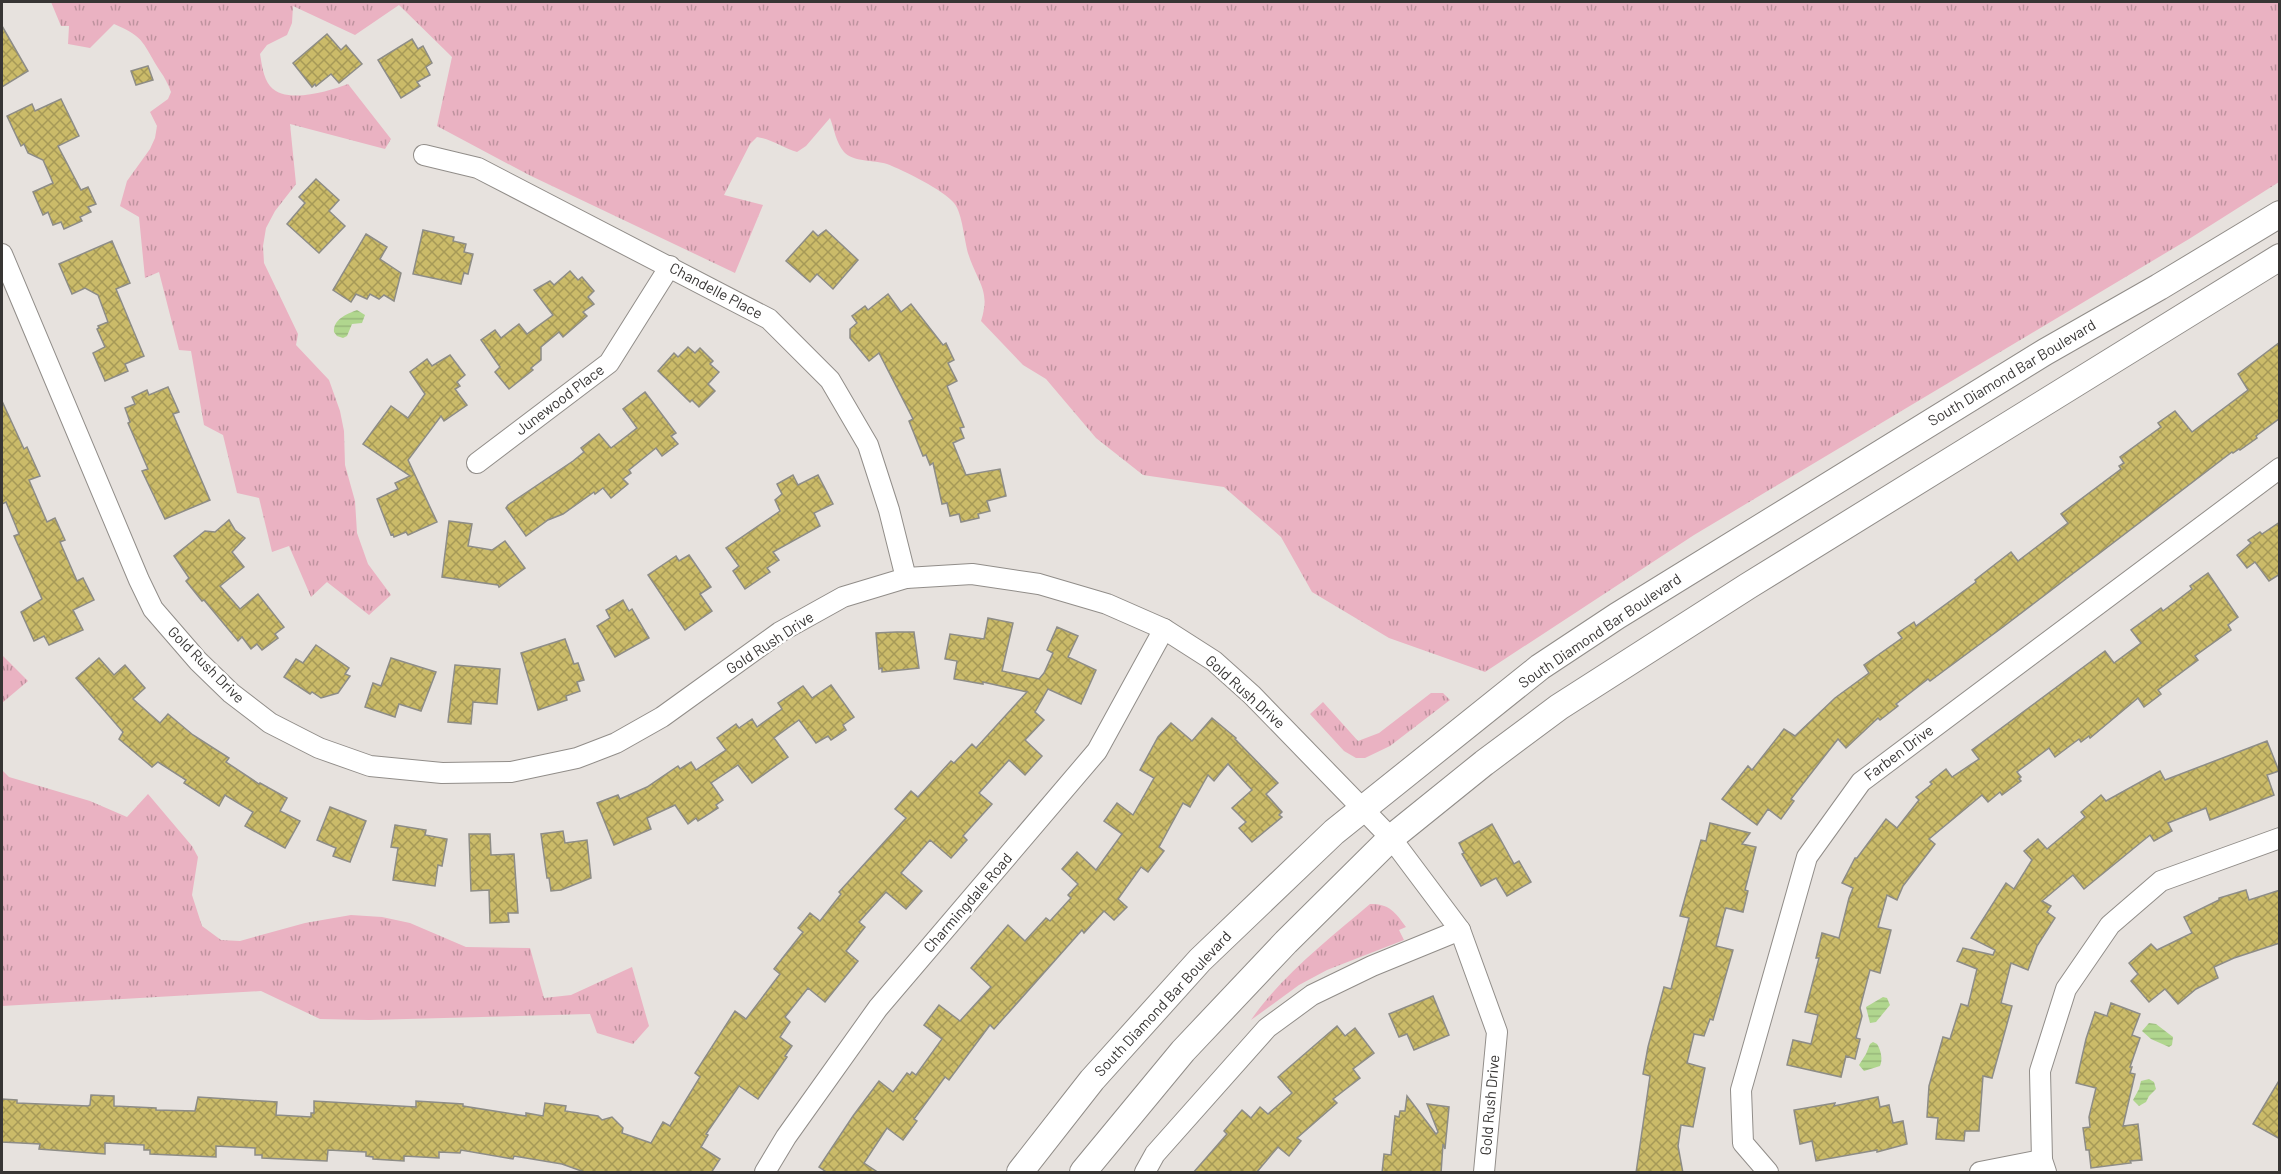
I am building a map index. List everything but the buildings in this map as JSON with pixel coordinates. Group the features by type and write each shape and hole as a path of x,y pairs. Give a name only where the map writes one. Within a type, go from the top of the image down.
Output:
{"main road":[{"name":"South Diamond Bar Boulevard","path":"1020,1173 1092,1080 1200,960 1335,832 1540,667 1617,616 2035,358 2280,214"},
{"path":"1083,1173 1183,1051 1286,942 1391,838 1484,763 1559,707 1748,586 2280,256"}],"street":[{"name":"Chandelle Place","path":"424,155 478,168 769,319 830,380 868,445 889,510 906,578"},
{"name":"Gold Rush Drive","path":"2,254 153,609 198,662 231,693 270,723 319,748 370,766 442,773 511,772 577,758 616,743 662,717 780,632 843,597 906,578 972,574 1039,584 1107,604 1164,629 1214,661 1252,695 1391,838 1460,930 1497,1032 1484,1173"},
{"name":"Junewood Place","path":"477,463 609,363 670,266"},
{"name":"Farben Drive","path":"1768,1173 1743,1143 1741,1090 1807,857 1861,782 2280,468"},
{"name":"Charmingdale Road","path":"765,1173 786,1137 878,1008 1097,751 1164,629"},
{"path":"1980,1173 2044,1166 2040,1071 2066,989 2110,925 2161,881 2280,838"},
{"path":"1145,1173 1155,1154 1267,1028 1312,995 1372,966 1460,930"}],"green space":[{"path":"51,2 2279,2 2279,182 2189,239 1694,535 1485,672 1389,638 1312,592 1281,537 1224,487 1143,475 1096,438 1046,379 1023,365 981,321 985,302 984,294 969,256 959,214 954,203 933,187 894,167 848,155 839,144 830,118 806,146 797,152 757,137 750,144 724,195 763,205 735,273 529,175 437,126 452,57 399,5 355,35 293,6 292,23 287,35 267,45 260,54 264,75 270,86 277,92 297,96 319,93 348,84 391,139 385,149 290,124 296,184 275,211 266,228 263,246 264,263 298,334 296,345 329,380 340,411 344,431 345,465 355,501 357,533 368,564 391,595 369,615 327,582 311,597 289,546 272,552 259,498 237,493 223,435 204,425 191,351 179,350 159,272 145,278 139,217 120,206 127,181 150,149 155,138 157,126 150,112 168,99 171,92 166,81 143,43 132,33 114,24 90,48 68,44 69,26 61,26"},
{"path":"2,655 28,681 2,703"},
{"path":"1431,693 1443,693 1450,700 1390,746 1365,758 1356,758 1344,751 1310,714 1323,702 1358,741 1379,733"},
{"path":"2,770 9,777 90,801 127,817 148,794 192,846 198,857 192,895 202,926 221,940 240,941 305,923 351,915 382,917 410,923 466,947 530,948 544,998 571,995 632,967 649,1026 633,1044 597,1033 590,1014 369,1020 320,1019 261,991 2,1006"},
{"path":"1370,904 1383,905 1395,913 1406,927 1399,930 1404,940 1327,970 1299,985 1251,1020 1292,973 1322,944"}],"shaded area":[{"path":"357,310 365,315 362,323 352,324 347,336 343,338 337,336 334,327 338,320"},
{"path":"1883,997 1887,998 1890,1005 1876,1022 1870,1023 1866,1007"},
{"path":"2149,1023 2156,1024 2173,1037 2172,1045 2169,1047 2151,1039 2142,1031"},
{"path":"1873,1042 1880,1049 1881,1064 1864,1071 1859,1065"},
{"path":"2149,1079 2154,1082 2156,1089 2146,1102 2139,1106 2133,1100 2141,1081"}]}
